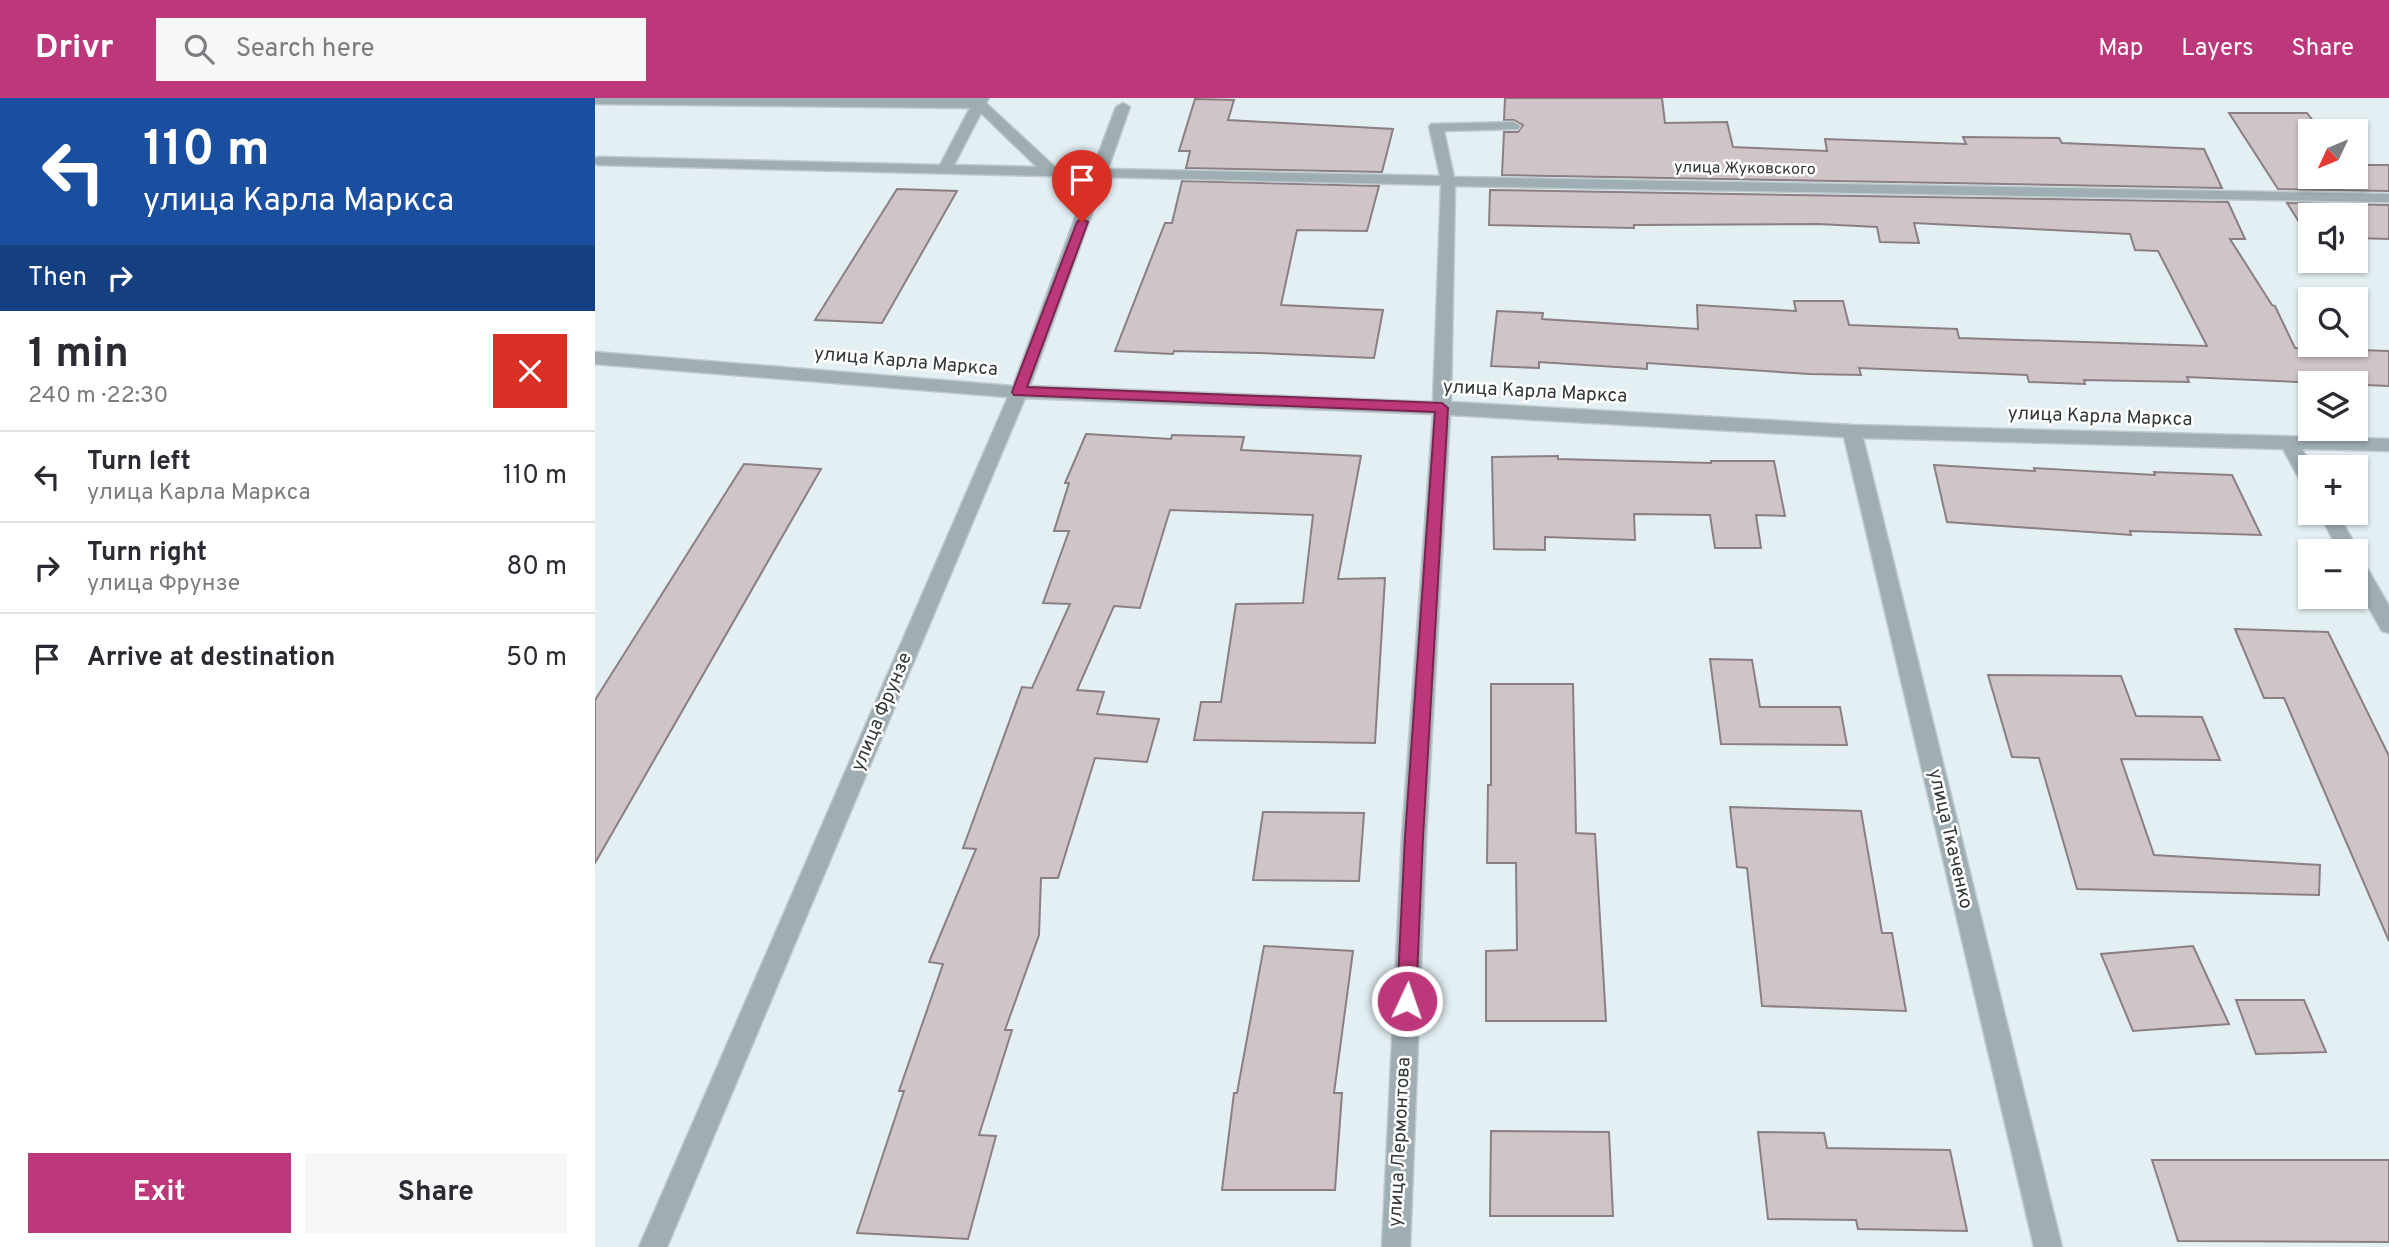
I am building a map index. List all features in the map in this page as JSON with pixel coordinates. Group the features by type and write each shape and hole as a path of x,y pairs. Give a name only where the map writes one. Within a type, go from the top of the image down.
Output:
{"street":[{"path":"595,100 981,101 1050,171"},
{"path":"944,170 981,101"},
{"name":"улица Фрунзе","path":"653,1247 1019,392 1123,107"},
{"name":"улица Лермонтова","path":"1396,1247 1414,837 1442,408 1448,181 1436,127 1513,126"},
{"name":"улица Жуковского","path":"599,161 1448,181 2389,198"},
{"name":"улица Карла Маркса","path":"595,358 1019,392 1442,408 1852,431 2389,445"},
{"name":"улица Ткаченко","path":"1852,431 2047,1247"},
{"path":"2290,444 2298,459"},
{"path":"2368,587 2389,625"}],"building":[{"path":"1505,98 1662,98 1665,123 1727,122 1733,147 1827,151 1825,139 1966,144 1963,137 2059,138 2062,143 2204,149 2222,188 1502,175 1504,132 1518,132 1523,125 1514,120 1504,120"},
{"path":"1195,99 1234,100 1228,120 1393,129 1382,172 1186,168 1190,151 1179,151"},
{"path":"2229,113 2307,113 2312,119 2298,119 2298,189 2368,189 2368,165 2389,165 2389,191 2278,189"},
{"path":"1182,181 1379,186 1367,231 1297,230 1281,305 1383,310 1374,358 1115,351 1165,223 1172,223"},
{"path":"897,189 957,191 882,323 815,320"},
{"path":"1490,190 2228,202 2245,239 2230,239 2275,306 2295,348 2298,348 2298,357 2368,357 2368,350 2389,351 2389,386 2368,385 2368,371 2298,371 2298,382 2187,377 2189,382 2084,380 2085,384 2029,382 2027,375 1859,368 1861,375 1647,363 1647,369 1539,362 1539,368 1491,366 1497,311 1543,313 1542,319 1698,329 1697,305 1796,311 1794,301 1843,301 1849,325 1957,329 1959,338 2207,346 2158,251 2135,250 2130,234 1914,223 1919,243 1880,242 1877,227 1818,224 1634,225 1634,228 1489,225"},
{"path":"2287,203 2298,203 2298,220"},
{"path":"2368,205 2389,205 2389,239 2368,238"},
{"path":"1086,434 1171,439 1172,435 1244,437 1241,450 1361,456 1338,579 1385,578 1375,743 1194,740 1201,702 1221,702 1236,604 1303,603 1313,515 1170,510 1140,608 1114,606 1077,690 1104,692 1097,714 1159,719 1147,762 1095,758 1058,878 1041,878 1039,935 1005,1030 1012,1030 979,1135 996,1136 968,1239 857,1233 904,1091 899,1091 943,964 929,962 976,849 963,848 1022,687 1032,688 1070,604 1043,603 1069,531 1054,531 1069,483 1065,483"},
{"path":"1558,456 1558,459 1711,463 1774,461 1785,516 1756,515 1761,548 1715,548 1710,515 1634,514 1635,540 1545,537 1545,550 1494,549 1492,457"},
{"path":"744,464 821,469 595,863 595,700"},
{"path":"1934,465 2035,471 2034,468 2155,475 2154,472 2232,475 2261,535 2130,531 2131,535 1947,522"},
{"path":"2235,629 2328,632 2389,756 2389,941 2284,698 2264,698"},
{"path":"1710,659 1752,660 1760,707 1840,707 1847,745 1721,744"},
{"path":"1988,675 2121,676 2136,716 2202,717 2220,760 2121,759 2154,855 2320,865 2319,895 2077,889 2039,758 2012,757"},
{"path":"1491,684 1573,684 1576,833 1595,834 1606,1021 1486,1021 1486,951 1517,950 1516,863 1487,863 1488,785 1491,785"},
{"path":"1730,807 1861,811 1882,933 1892,933 1906,1011 1762,1006 1747,868 1737,867"},
{"path":"1263,812 1364,813 1359,881 1253,880"},
{"path":"1264,946 1353,951 1334,1093 1342,1093 1335,1190 1222,1190 1234,1093 1237,1093"},
{"path":"2193,946 2229,1024 2133,1031 2101,954"},
{"path":"2236,1000 2304,1000 2326,1052 2256,1054"},
{"path":"1491,1131 1609,1132 1613,1216 1490,1216"},
{"path":"1758,1132 1824,1133 1827,1148 1950,1150 1967,1231 1858,1229 1856,1220 1768,1219"},
{"path":"2152,1160 2389,1160 2389,1242 2178,1241"}],"route":[{"path":"1082,222 1019,392 1442,408 1414,837 1407,1001"}]}
